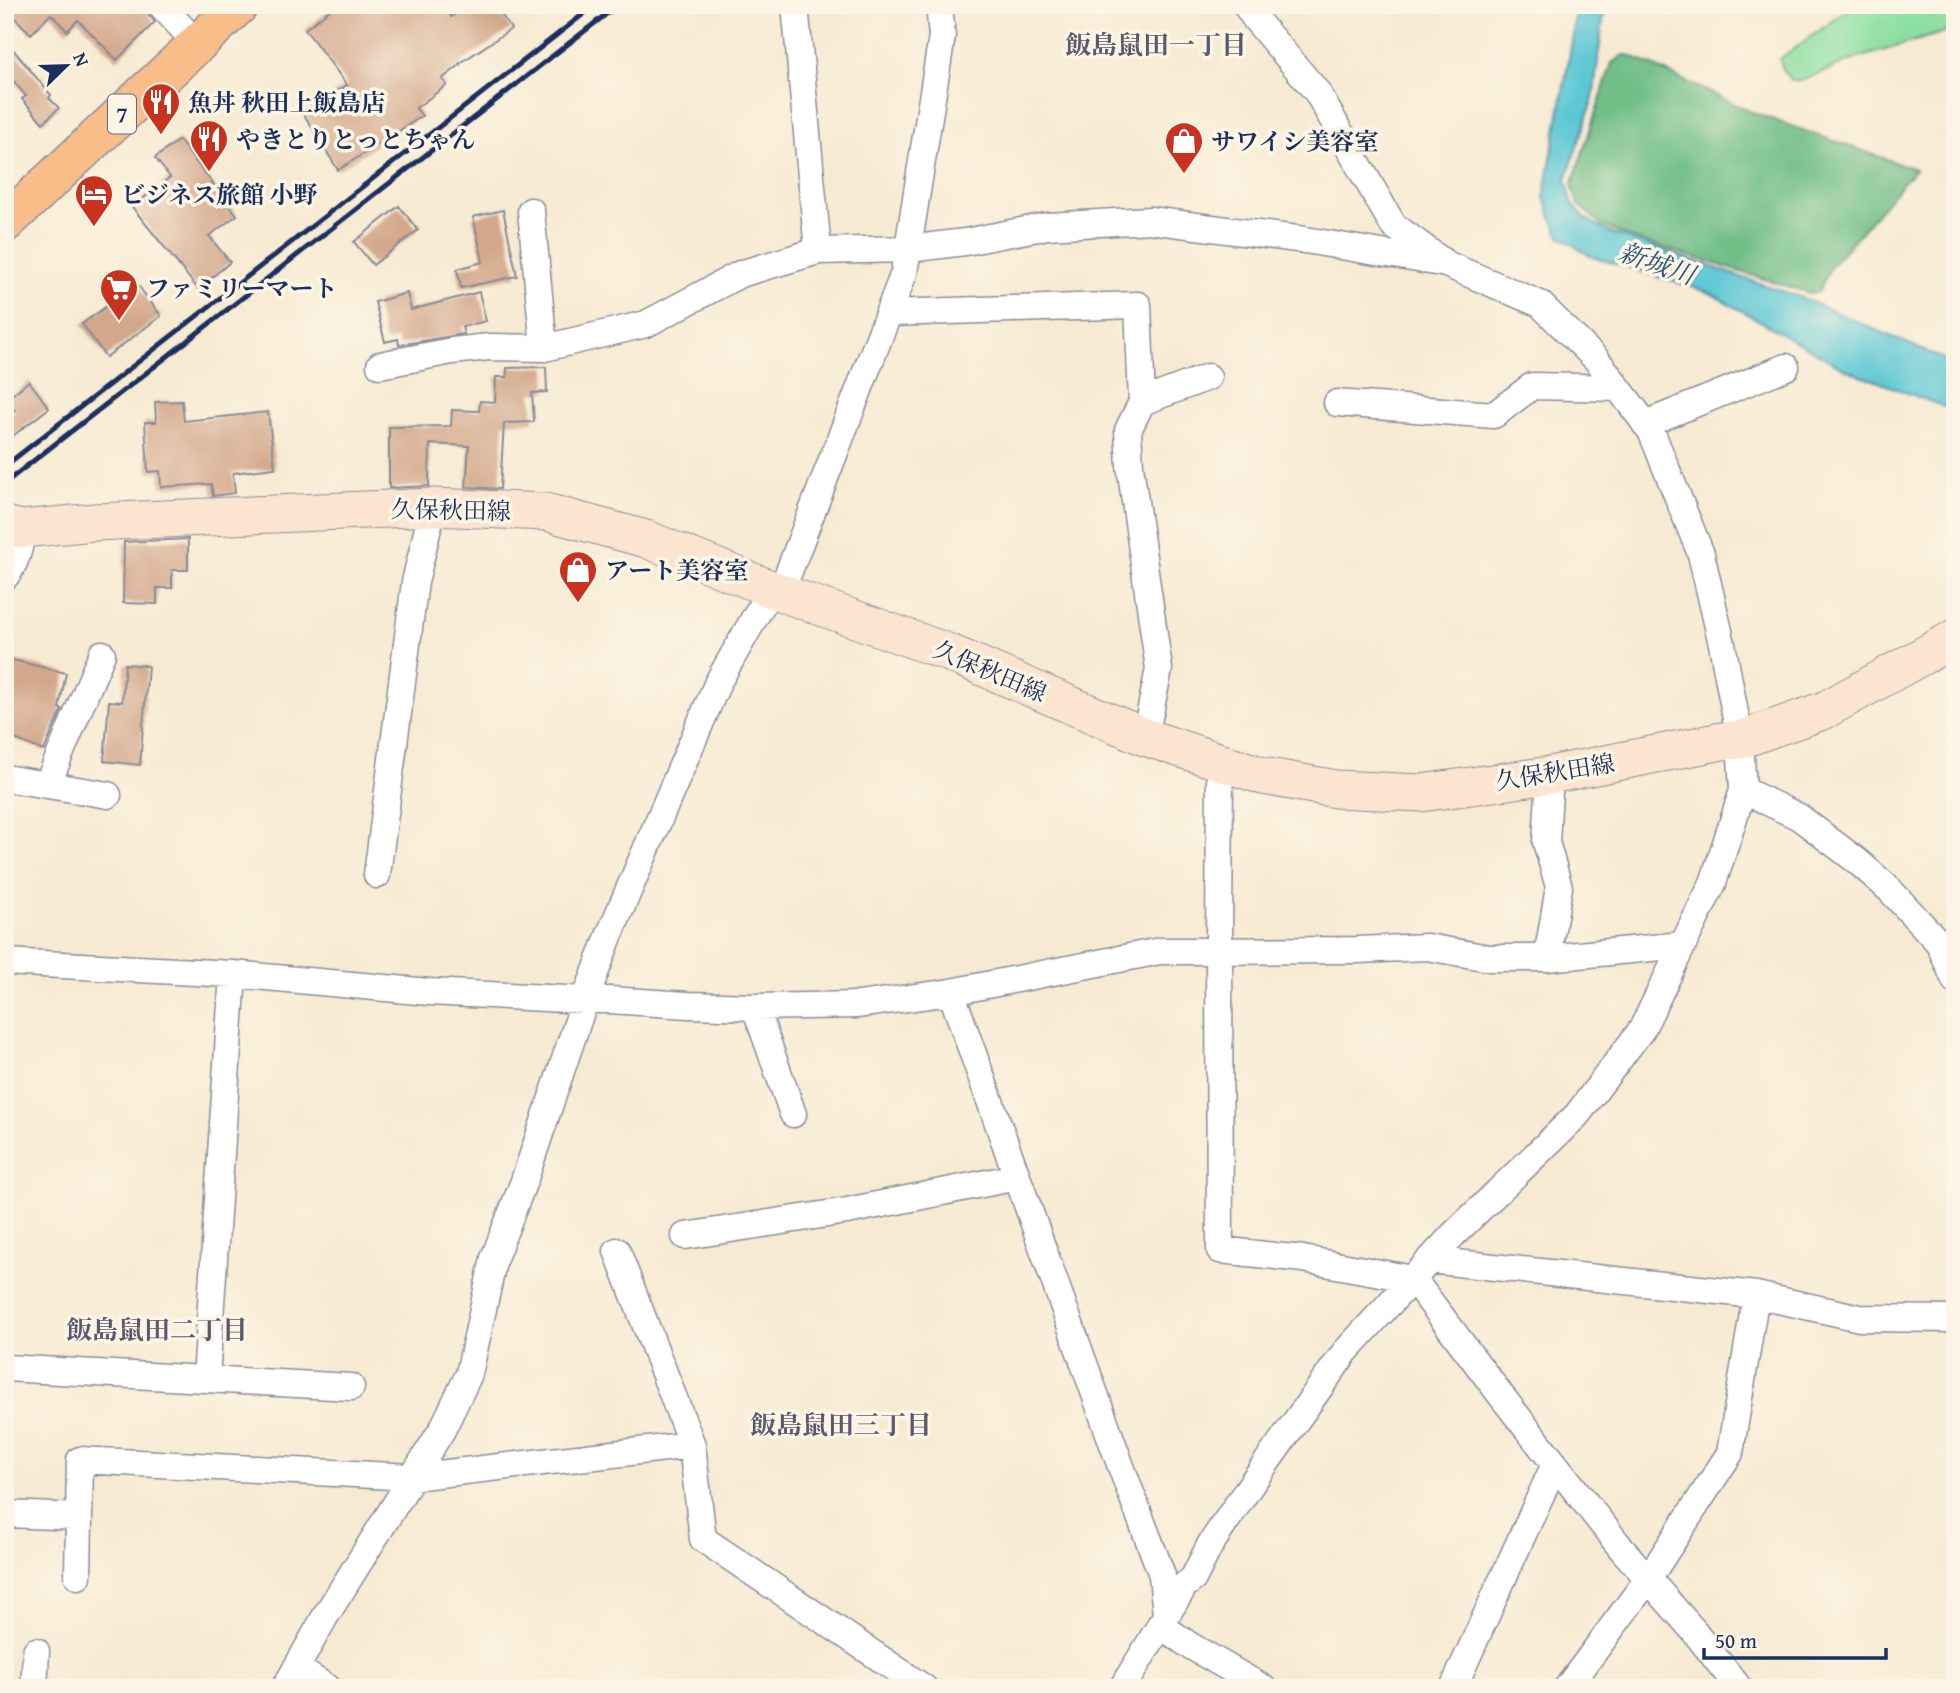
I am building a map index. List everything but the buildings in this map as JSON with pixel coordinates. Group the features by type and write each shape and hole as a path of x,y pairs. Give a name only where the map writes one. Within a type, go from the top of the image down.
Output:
{"highway":[{"name":"7","path":"5,223 239,5"}],"main road":[{"name":"久保秋田線","path":"14,527 433,507 546,512 646,539 776,590 950,653 1145,737 1263,776 1336,789 1421,793 1550,775 1722,741 1740,740 1825,710 1955,638"}],"street":[{"path":"162,5 197,44"},
{"path":"795,5 818,251"},
{"path":"328,1688 290,1678 326,1615 442,1430 469,1374 494,1258 524,1181 609,936 718,682 776,590 890,313 904,273 942,36 939,5"},
{"path":"1122,1688 1185,1585 1193,1579 1210,1545 1345,1352 1453,1235 1577,1115 1642,1029 1713,883 1743,790 1740,740 1701,554 1651,431 1597,360 1540,304 1446,264 1393,225 1317,92 1246,5"},
{"path":"531,211 544,348"},
{"path":"380,365 489,347 544,348 646,324 740,274 818,251 908,249 965,242 1047,226 1150,220 1305,240 1446,264"},
{"path":"890,313 1138,305 1142,402 1128,430 1130,466 1159,669 1145,737"},
{"path":"1645,424 1786,367"},
{"path":"1142,402 1208,377"},
{"path":"1337,404 1494,415 1532,386 1618,388"},
{"path":"377,875 415,582 433,507"},
{"path":"5,577 20,550 14,527"},
{"path":"48,783 102,654"},
{"path":"1220,762 1220,1250 1756,1296 1860,1318 1955,1319"},
{"path":"1547,958 1559,887 1546,842 1550,775"},
{"path":"5,778 108,795"},
{"path":"1743,790 1799,817 1889,889 1939,943 1955,981"},
{"path":"5,962 233,974 429,992 755,1007 858,1005 951,992 1160,951 1427,947 1489,958 1547,958 1683,945"},
{"path":"206,1379 233,974"},
{"path":"951,992 1162,1575 1163,1620 1189,1645 1263,1688"},
{"path":"755,1007 793,1114"},
{"path":"685,1236 847,1211 1017,1177"},
{"path":"617,1251 692,1445 703,1539 924,1688"},
{"path":"1421,1269 1555,1464 1621,1548 1694,1631 1739,1688"},
{"path":"1567,1688 1648,1579 1730,1453 1756,1296"},
{"path":"5,1368 352,1387"},
{"path":"78,1576 80,1460 412,1478 692,1445"},
{"path":"1454,1686 1555,1464"},
{"path":"5,1514 79,1517"},
{"path":"34,1688 36,1651"}],"green space":[{"path":"1855,5 1950,5 1951,27 1945,32 1858,58 1798,82 1791,80 1783,70 1780,59"},
{"path":"1624,55 1754,113 1915,169 1832,265 1818,292 1809,293 1632,238 1603,226 1579,205 1572,185 1612,63"}],"water":[{"name":"新城川","path":"1576,5 1605,5 1593,99 1566,180 1573,204 1585,218 1609,232 1800,297 1955,364 1955,411 1847,370 1708,292 1590,256 1559,235 1544,198"}],"railway":[{"path":"5,466 595,5"},
{"path":"5,483 618,5"}],"place":[{"name":"魚丼 秋田上飯島店","path":"161,136"},
{"name":"やきとりとっとちゃん","path":"209,173"},
{"name":"サワイシ美容室","path":"1184,175"},
{"name":"ビジネス旅館 小野","path":"94,228"},
{"name":"ファミリーマート","path":"119,322"},
{"name":"アート美容室","path":"578,604"}],"district":[{"name":"飯島鼠田一丁目","path":"1156,44"},
{"name":"飯島鼠田二丁目","path":"157,1329"},
{"name":"飯島鼠田三丁目","path":"841,1424"}]}
